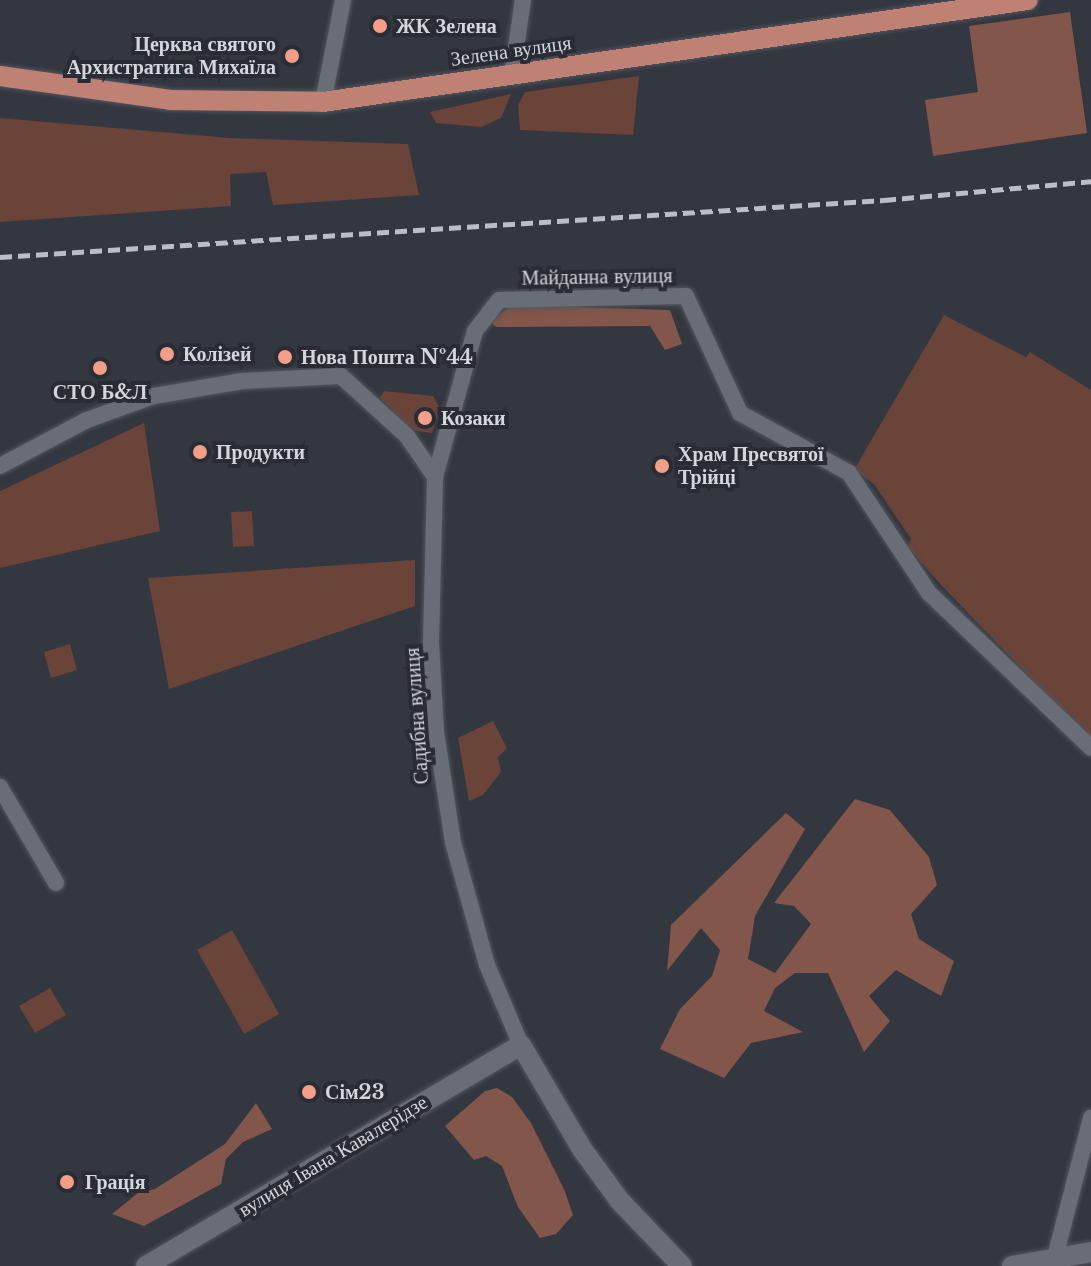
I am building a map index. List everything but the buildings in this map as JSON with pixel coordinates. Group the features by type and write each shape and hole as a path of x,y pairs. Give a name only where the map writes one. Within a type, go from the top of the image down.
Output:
{"main road":[{"name":"Зелена вулиця","path":"0,76 170,100 323,102 962,5 1028,0"}],"street":[{"path":"323,102 343,0"},
{"path":"512,75 523,0"},
{"name":"Майданна вулиця","path":"462,374 480,320 499,300 686,296 740,413 760,428 813,449 849,473 929,593 1091,748"},
{"name":"Садибна вулиця","path":"462,374 435,477 431,642 443,794 478,937 521,1045"},
{"path":"0,466 87,420 144,398 243,381 341,376 407,436 435,477"},
{"path":"0,787 56,883"},
{"path":"521,1045 582,1149 619,1200 682,1266"},
{"name":"вулиця Івана Кавалерідзе","path":"146,1266 521,1045"},
{"path":"1054,1261 1091,1118"},
{"path":"1012,1266 1054,1261 1091,1252"}],"shaded area":[{"path":"1070,12 1087,133 933,156 925,100 978,92 969,26"},
{"path":"639,76 633,135 520,130 518,105 525,92"},
{"path":"511,94 501,118 481,127 436,123 430,112"},
{"path":"0,118 230,138 408,144 419,195 273,205 266,172 230,174 231,206 0,222"},
{"path":"513,305 670,310 682,344 665,350 650,326 496,327 489,321"},
{"path":"944,315 1026,357 1030,352 1091,390 1091,740 942,586 907,546 911,539 874,484 854,470"},
{"path":"384,391 433,396 440,409 432,433 411,430 380,398"},
{"path":"144,423 160,531 0,568 0,491"},
{"path":"252,511 254,546 233,547 231,512"},
{"path":"415,560 415,606 169,689 148,578"},
{"path":"70,644 77,670 51,678 44,652"},
{"path":"493,721 507,748 498,757 501,772 483,795 469,801 458,738"},
{"path":"855,799 890,810 929,857 937,885 911,914 919,939 954,961 941,996 896,970 869,996 890,1021 864,1052 828,973 795,973 775,988 764,1011 803,1032 751,1043 724,1078 660,1049 680,1009 712,976 720,950 701,928 667,971 671,925 786,813 805,829 755,916 748,959 775,973 811,924 794,906 774,903"},
{"path":"232,930 279,1014 244,1034 197,950"},
{"path":"50,988 66,1015 35,1033 19,1006"},
{"path":"497,1088 512,1097 531,1123 564,1189 573,1215 556,1234 540,1238 518,1207 502,1166 486,1156 474,1160 445,1126 485,1091"},
{"path":"256,1103 272,1129 243,1142 226,1159 221,1184 144,1226 112,1214 138,1193 155,1189 225,1144"}],"railway":[{"path":"0,257 884,200 1091,181"}],"place":[{"name":"ЖК Зелена","path":"380,26"},
{"name":"Церква святого Архистратига Михаїла","path":"292,56"},
{"name":"Колізей","path":"167,354"},
{"name":"Нова Пошта №44","path":"285,357"},
{"name":"СТО Б&Л","path":"100,368"},
{"name":"Козаки","path":"425,418"},
{"name":"Продукти","path":"200,452"},
{"name":"Храм Пресвятої Трійці","path":"662,466"},
{"name":"Сім23","path":"309,1092"},
{"name":"Грація","path":"67,1182"}]}
